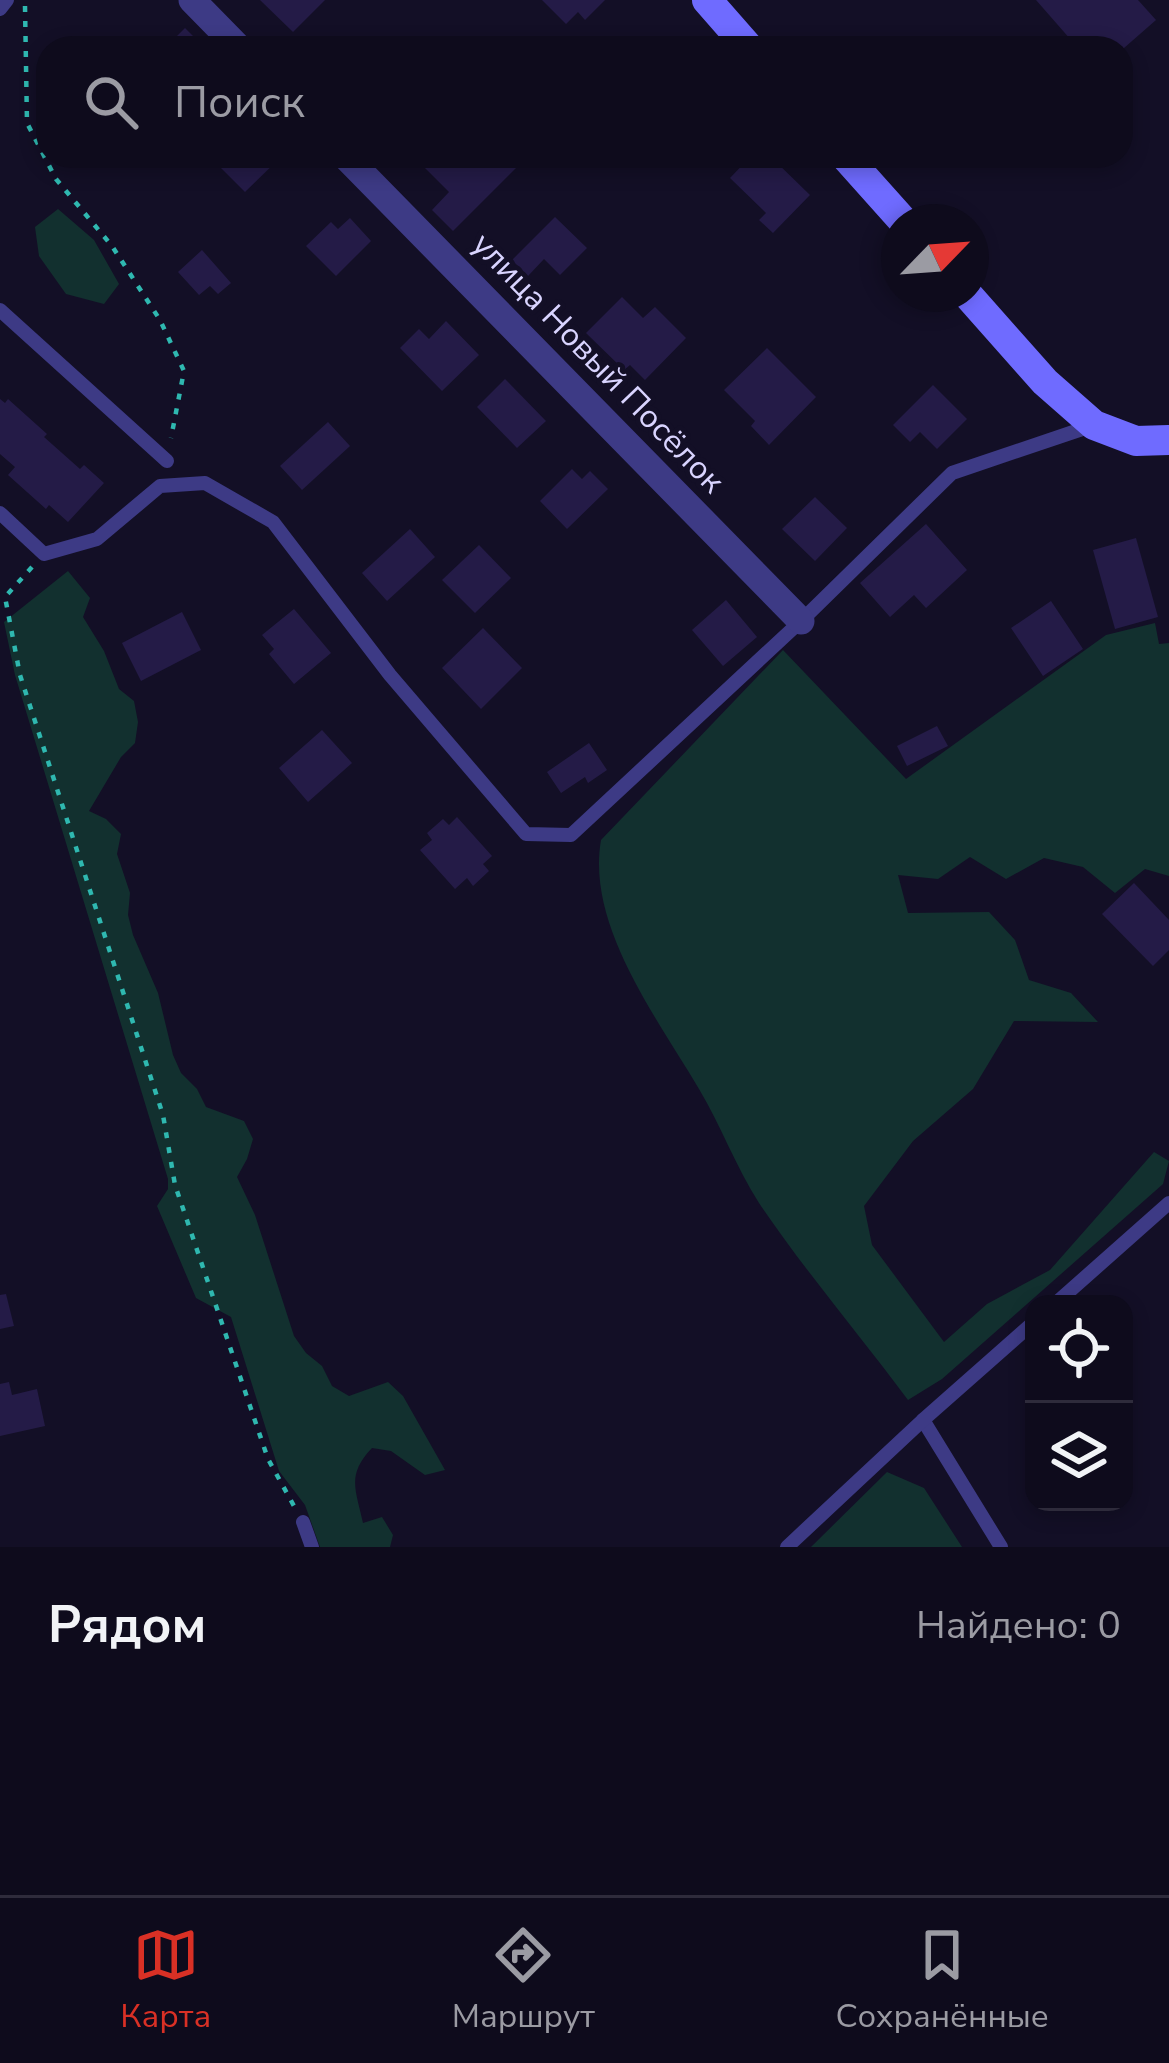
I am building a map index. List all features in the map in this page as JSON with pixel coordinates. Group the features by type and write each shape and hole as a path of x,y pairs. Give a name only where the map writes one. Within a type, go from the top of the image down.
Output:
{"main road":[{"path":"706,0 738,36"},
{"path":"856,168 888,204"},
{"path":"983,312 1045,382 1094,425 1136,441 1169,440"}],"street":[{"path":"192,0 227,36"},
{"name":"улица Новый Посёлок","path":"357,168 801,621"}],"lane":[{"path":"0,8 7,0"},
{"path":"0,310 166,460"},
{"path":"0,513 44,554 98,539 160,486 206,483 273,522 390,675 526,834 571,835 952,473 1094,425"},
{"path":"1064,1295 1169,1203"},
{"path":"787,1547 1025,1330"},
{"path":"923,1420 1001,1547"},
{"path":"303,1522 312,1547"}],"path":[{"path":"25,0 28,123 36,139"},
{"path":"50,168 112,247 160,320 184,371 166,460"},
{"path":"44,554 5,597 20,675 163,1115 175,1185 268,1459 303,1522"}],"green space":[{"path":"58,209 94,240 119,284 104,304 66,294 39,256 35,227"},
{"path":"68,571 90,598 83,617 119,689 134,701 135,743 121,757 89,811 121,834 117,854 130,893 128,915 158,993 173,1055 206,1107 244,1121 253,1139 237,1177 255,1215 294,1336 322,1366 332,1386 349,1396 388,1382 403,1396 445,1470 425,1475 391,1451 372,1448 364,1458 355,1483 363,1523 382,1517 393,1535 390,1547 320,1547 305,1505 279,1471 231,1317 196,1298 157,1206 168,1189 168,1179 15,675 4,622"},
{"path":"1155,623 1159,644 1169,643 1169,876 1145,869 1115,893 1083,867 1044,858 1006,879 970,857 938,879 898,875 908,913 989,912 1015,940 1029,980 1071,993 1098,1022 1014,1021 973,1089 913,1141 864,1206 872,1245 944,1342 987,1304 1050,1270 1154,1152 1169,1161 1163,1184 1037,1295 1025,1295 1025,1306 942,1379 908,1400 759,1203 707,1103 646,1002 604,905 601,840 783,650 906,779 1106,635"},
{"path":"887,1472 924,1488 962,1547 811,1547"}],"building":[{"path":"260,0 325,0 293,32"},
{"path":"542,0 605,0 585,20 578,12 566,24"},
{"path":"1036,0 1138,0 1156,20 1133,40 1133,36 1068,36"},
{"path":"221,168 270,168 245,192"},
{"path":"425,168 516,168 453,231 432,210 449,192"},
{"path":"740,168 782,168 810,195 773,233 759,220 766,213 730,178"},
{"path":"555,217 587,248 560,275 544,259 528,276 512,260"},
{"path":"350,218 371,241 336,276 306,246 331,222 338,229"},
{"path":"202,250 231,283 218,294 210,286 199,295 178,272"},
{"path":"622,297 643,318 655,307 686,338 645,380 630,365 624,370 586,333"},
{"path":"446,321 479,355 442,391 400,348 419,329 429,339"},
{"path":"767,348 816,397 769,445 751,426 755,421 724,390"},
{"path":"505,379 546,421 517,448 477,407"},
{"path":"933,385 967,419 937,449 920,432 910,442 893,425"},
{"path":"0,399 5,403 8,399 80,469 84,465 104,483 68,522 8,475 15,467 0,454"},
{"path":"328,422 350,446 302,490 280,466"},
{"path":"572,469 582,479 590,471 608,489 567,529 540,501"},
{"path":"815,497 847,528 815,561 782,529"},
{"path":"926,524 967,570 926,608 914,595 890,617 860,583"},
{"path":"410,529 435,557 387,601 362,573"},
{"path":"1136,538 1158,617 1115,629 1093,550"},
{"path":"479,545 511,578 475,613 442,580"},
{"path":"726,600 757,637 723,666 692,630"},
{"path":"1051,601 1083,649 1043,676 1011,628"},
{"path":"294,609 331,653 294,684 269,654 274,649 262,635"},
{"path":"182,612 201,650 141,681 122,643"},
{"path":"483,628 522,668 481,709 442,668"},
{"path":"937,726 948,746 907,766 897,746"},
{"path":"322,730 352,763 308,802 279,768"},
{"path":"589,743 607,770 561,793 547,772"},
{"path":"457,817 492,856 483,864 489,871 473,886 467,878 455,889 420,850 432,840 427,833 443,819 449,825"},
{"path":"1134,883 1169,920 1169,950 1153,966 1102,914"},
{"path":"6,1294 14,1326 0,1329 0,1295"},
{"path":"9,1382 12,1395 37,1389 45,1426 0,1436 0,1384"}]}
